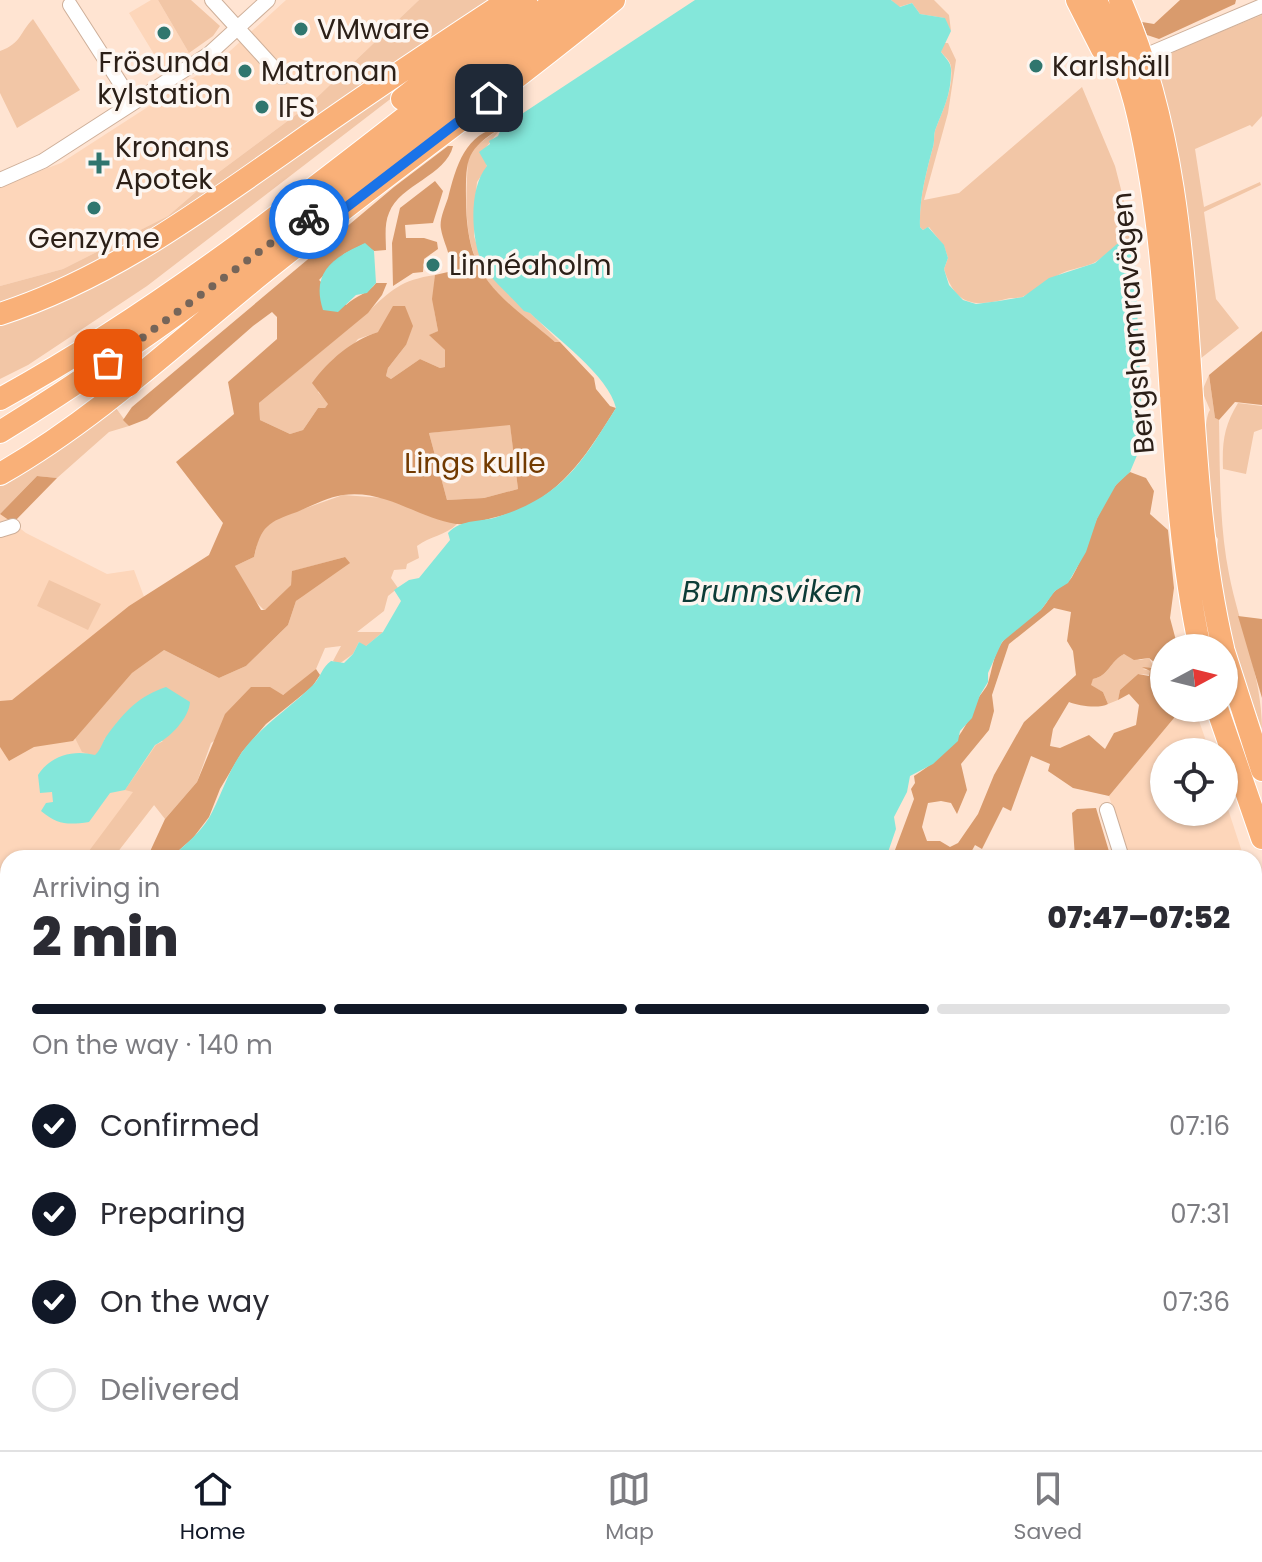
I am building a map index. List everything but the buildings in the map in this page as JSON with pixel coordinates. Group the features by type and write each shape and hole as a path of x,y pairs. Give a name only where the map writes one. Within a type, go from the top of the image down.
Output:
{"highway":[{"path":"0,314 80,282 130,255 509,0"},
{"path":"197,273 275,202 526,0"},
{"path":"0,399 131,321 557,0"},
{"path":"0,432 181,313 586,0"},
{"path":"0,474 98,409 344,209 614,0"},
{"path":"586,24 624,0"},
{"path":"1077,0 1144,151"},
{"name":"Bergshamravägen","path":"1096,0 1130,84 1160,244 1183,550 1198,634"},
{"name":"Bergshamravägen","path":"1120,0 1160,113 1178,219 1205,545 1221,634"},
{"path":"301,221 344,209"},
{"name":"Bergshamravägen","path":"1238,694 1262,770"},
{"path":"1222,722 1262,838"}],"street":[{"path":"212,0 282,77"},
{"path":"1,177 43,161 209,54 240,29 268,0"},
{"path":"70,5 133,103"},
{"path":"1142,57 1262,6"},
{"path":"1107,810 1120,850"}],"shaded area":[{"path":"151,0 158,0 189,53 163,69 129,13"},
{"path":"286,0 419,0 309,105 219,172 168,216 63,269 0,286 0,186 61,163 219,61"},
{"path":"1180,0 1236,0 1235,4 1159,39 1147,35 1142,22 1154,24"},
{"path":"502,127 475,149 470,156 467,173 467,226 479,267 489,283 517,311 555,342 560,342 594,378 596,389 610,406 616,408 580,462 534,503 514,512 464,524 442,521 387,500 358,494 331,498 272,522 263,532 254,557 235,566 261,610 265,610 291,585 292,571 345,557 350,563 296,601 288,625 246,666 219,678 164,650 132,673 73,741 34,747 9,761 0,747 0,701 12,700 129,606 209,555 223,523 176,462 234,414 228,382 277,339 277,317 272,312 147,419 129,426 123,420 132,407 394,187 448,146 453,146 442,165 395,203 386,222 386,250 374,251 364,244 344,254 319,280 346,305 376,283 387,283 368,313 259,403 260,420 290,434 303,430 318,408 325,408 328,404 312,383 341,352 378,332 393,306 405,306 413,326 406,345 388,368 386,376 391,379 420,359 440,368 445,367 445,350 429,335 438,331 432,299 435,275 448,272 449,266 441,229 442,218 464,153 471,143 489,130","holes":["510,425 518,489 484,498 447,500 429,433"]},
{"path":"435,181 443,191 433,223 405,225 406,238 437,242 438,249 424,259 423,272 413,273 393,286 392,243 400,208"},
{"path":"1262,331 1262,405 1235,402 1219,420 1215,418 1209,375"},
{"path":"1130,472 1146,478 1154,491 1150,514 1168,530 1174,588 1170,618 1174,634 1150,634 1150,659 1134,660 1124,654 1103,675 1093,679 1091,685 1103,692 1108,704 1089,706 1069,702 1053,729 1050,746 1060,748 1089,735 1105,749 1114,733 1136,725 1139,705 1129,694 1118,700 1120,690 1138,674 1149,676 1150,671 1150,722 1171,722 1157,738 1150,738 1150,747 1109,796 1073,788 1048,771 1050,764 1031,756 1011,811 1003,807 982,849 975,845 972,850 895,850 914,799 911,789 915,783 914,776 946,751 961,733 987,685 1001,644 1072,577 1102,507","holes":["1054,608 1071,612 1067,641 1073,651 1076,675 1024,722 994,775 978,814 958,843 950,847 940,841 927,841 922,827 928,803 951,803 957,814 967,790 961,764 989,730 994,711 992,695 1009,644"]},
{"path":"37,476 57,478 13,523 0,514"},
{"path":"0,513 26,533 107,574 134,570 164,650 155,804 119,850 0,850"},
{"path":"1238,616 1262,619 1262,698"},
{"path":"316,669 320,675 312,687 266,724 242,752 220,789 209,817 193,838 179,850 151,850 165,819 197,782 225,714 251,687 270,687 283,695"},
{"path":"1171,722 1199,722 1205,738 1157,738"},
{"path":"1150,747 1150,826 1234,826 1241,850 1126,850 1109,796"},
{"path":"1096,808 1109,850 1074,850 1072,813 1077,809"}],"green space":[{"path":"158,0 191,0 220,26 213,36 189,53"},
{"path":"419,0 493,0 124,252 0,305 0,286 63,269 168,216 219,172 309,105"},
{"path":"891,0 934,0 949,15 951,31 944,18 920,14 912,3 899,7"},
{"path":"1262,15 1262,116 1252,127 1250,125 1195,149 1204,207 1260,182 1261,185 1204,212 1216,299 1239,328 1200,359 1188,216 1158,66 1178,49"},
{"path":"33,19 80,90 17,128 0,93 0,51 16,41"},
{"path":"488,24 147,286 28,365 0,379 0,320 36,309"},
{"path":"943,43 948,43 956,60 948,113 924,200 959,193 1082,87 1115,166 1134,240 1118,246 1094,263 1061,274 1022,297 974,303 959,296 944,269 948,258 944,246 929,227 923,230 920,227 922,196 935,133 952,75 948,59 941,52"},
{"path":"502,127 484,150 487,167 477,182 474,236 484,268 560,342 555,342 530,323 497,293 484,276 470,241 466,202 468,156 476,146"},
{"path":"435,275 434,309 438,331 430,335 445,350 445,367 440,368 420,359 391,379 386,376 388,368 406,345 378,332 358,339 318,392 329,403 325,408 318,408 303,430 290,434 260,420 259,403 383,298 405,283"},
{"path":"1209,375 1215,418 1219,420 1223,536 1233,593 1258,690 1262,729 1238,663 1238,634 1231,634 1216,558 1218,539 1213,532 1206,449 1210,410 1202,391"},
{"path":"1238,403 1262,406 1262,429 1254,432 1246,474 1223,469 1225,434"},
{"path":"116,408 129,426 109,432 57,478 37,476 0,514 0,485 58,451"},
{"name":"Lings kulle","path":"510,424 518,489 484,498 447,500 429,433"},
{"path":"343,495 384,498 457,524 417,546 419,558 407,564 406,569 394,570 391,578 398,588 388,596 384,611 357,632 383,632 365,647 359,642 353,654 339,664 333,661 341,646 325,648 316,669 308,678 211,743 197,782 165,819 154,805 119,850 90,850 133,792 125,790 156,745 163,741 105,738 95,756 82,752 75,738 132,673 164,650 219,678 246,666 288,625 296,601 345,557 293,571 291,585 265,611 252,598 235,566 254,557 259,536 272,520"},
{"path":"49,580 101,604 88,630 37,606"},
{"path":"1124,654 1140,660 1149,658 1150,668 1143,669 1150,671 1150,675 1138,674 1120,690 1118,700 1108,704 1103,692 1090,685"}],"water":[{"name":"Brunnsviken","path":"695,0 891,0 900,7 912,3 920,14 945,18 951,31 941,52 950,64 951,81 935,133 922,196 920,227 923,230 928,227 944,245 948,258 944,269 949,285 963,300 976,304 1023,297 1049,278 1095,263 1117,244 1134,240 1143,441 1130,472 1116,485 1097,519 1086,552 1068,583 1055,591 1041,610 1002,642 972,718 960,731 958,741 933,764 910,776 907,792 894,817 896,829 889,850 179,850 205,824 232,768 250,742 313,685 328,663 344,663 359,642 366,646 383,632 401,601 394,590 409,580 419,578 450,540 448,533 459,525 522,508 556,487 593,445 616,408 592,370 530,313 524,311 486,270 479,256 474,231 474,202 476,189 487,166 479,152 498,136 502,127"},
{"path":"365,243 374,251 376,283 367,293 356,295 338,312 323,310 320,286 327,268"},
{"path":"166,687 190,702 189,708 178,727 155,745 125,790 110,793 89,822 64,823 41,811 46,803 53,802 52,792 40,793 38,775 43,768 70,754 95,755 127,711 148,695"}],"way so far":[{"path":"108,363 181,313 301,221 309,219"}],"place":[{"name":"VMware","path":"301,29"},
{"name":"Frösunda kylstation","path":"164,33"},
{"name":"Karlshäll","path":"1036,66"},
{"name":"Matronan","path":"245,71"},
{"name":"IFS","path":"262,107"},
{"name":"Kronans Apotek","path":"99,163"},
{"name":"Genzyme","path":"94,208"},
{"name":"Linnéaholm","path":"433,265"}],"route":[{"path":"309,219 344,209 489,98"}]}
